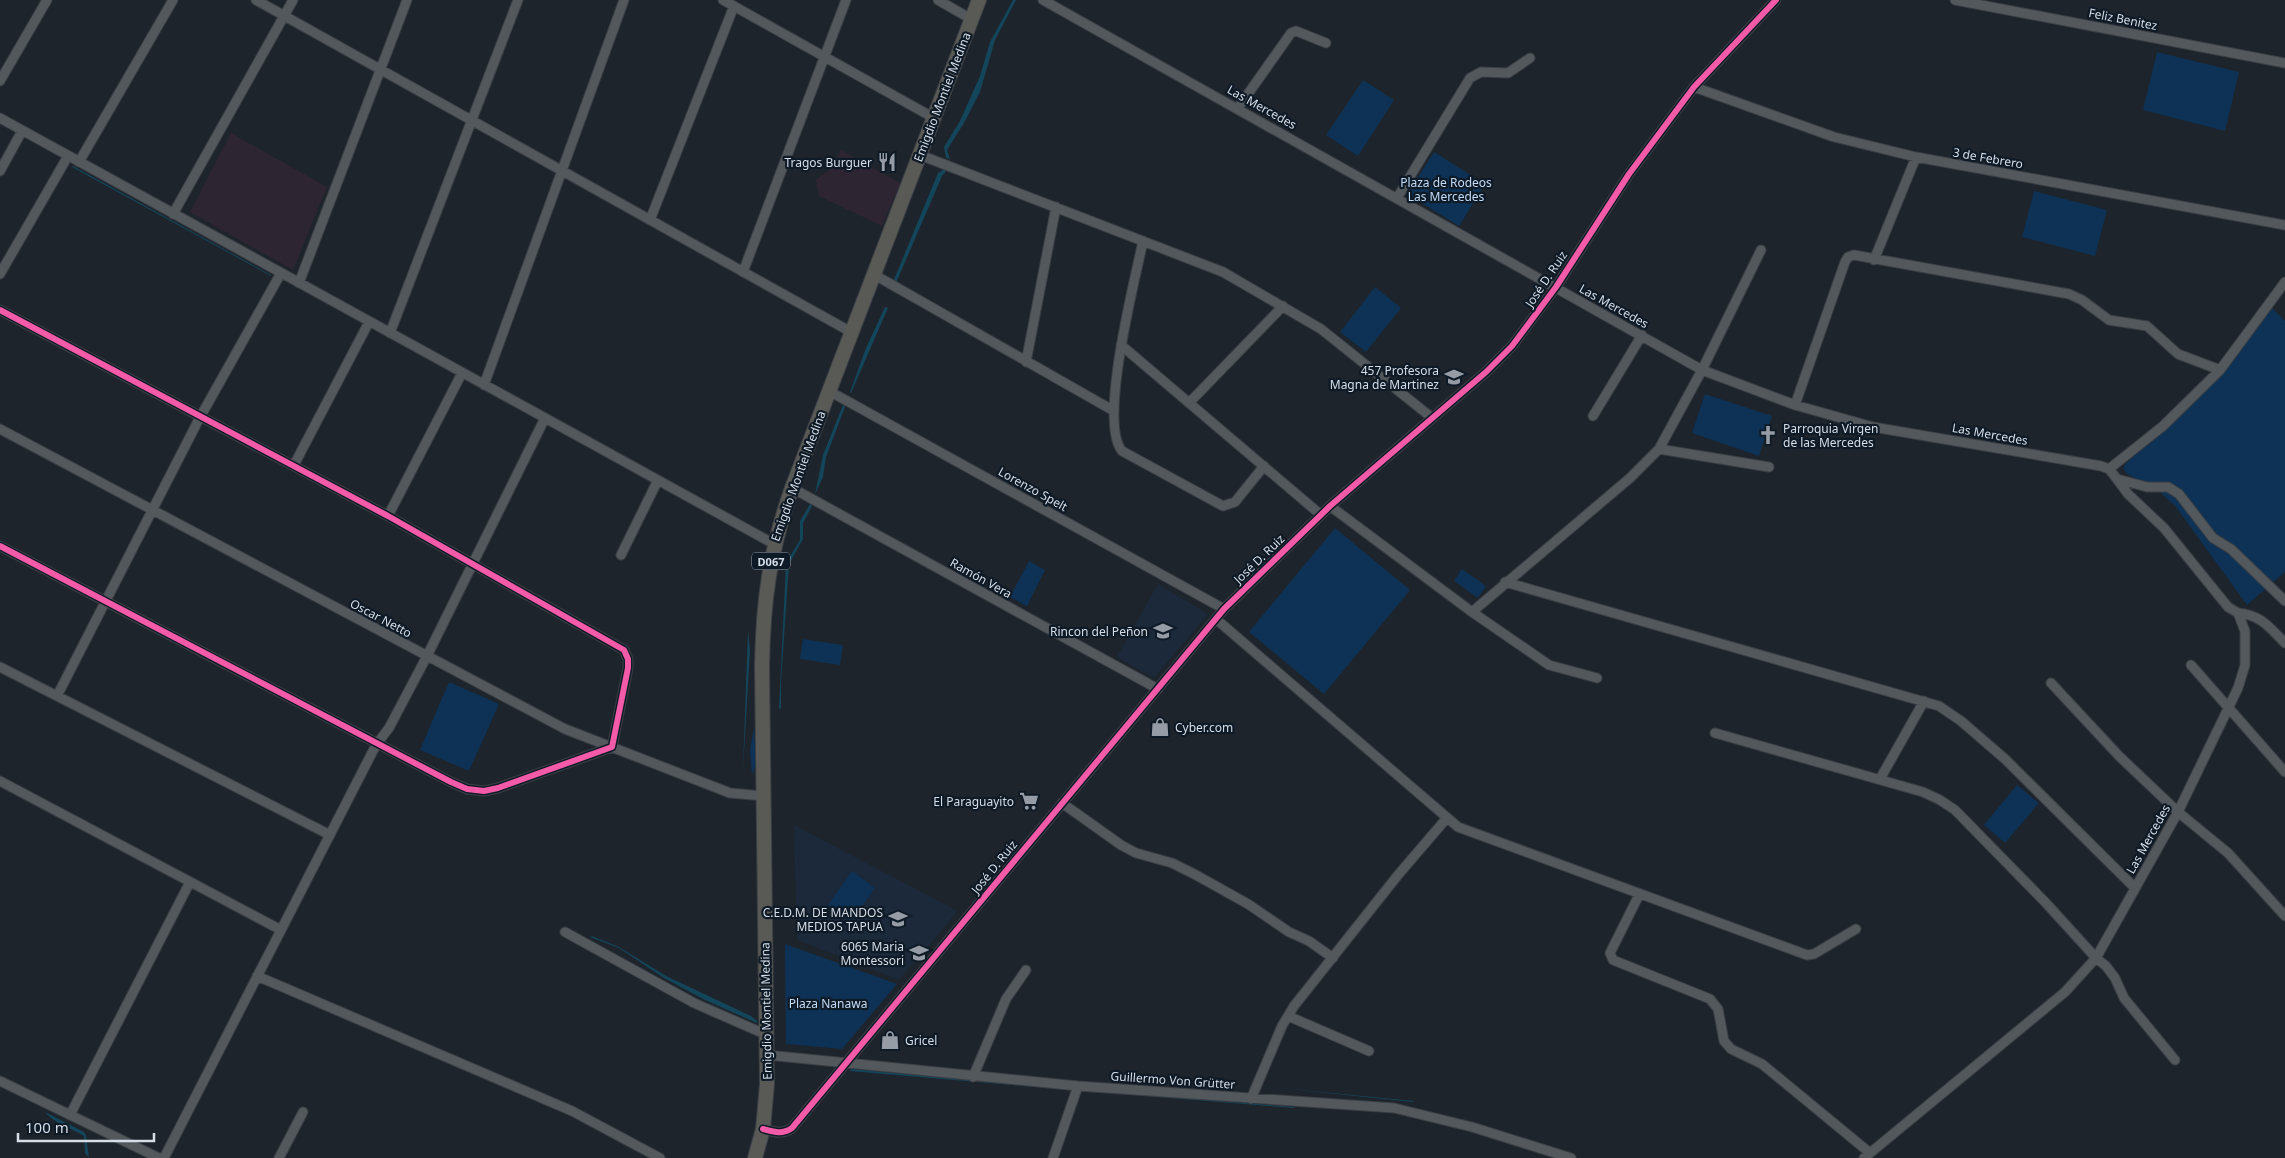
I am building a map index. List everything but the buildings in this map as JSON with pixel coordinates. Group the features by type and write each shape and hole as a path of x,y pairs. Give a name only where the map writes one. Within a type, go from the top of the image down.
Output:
{"main road":[{"name":"Emigdio Montiel Medina","path":"756,1158 767,1100 763,616 774,544 792,488 979,0"}],"street":[{"path":"0,81 47,0"},
{"path":"78,162 173,0"},
{"path":"256,0 851,332"},
{"path":"173,214 293,0"},
{"path":"299,283 407,0"},
{"path":"390,333 518,0"},
{"path":"484,385 624,0"},
{"path":"723,0 934,118"},
{"path":"743,272 846,0"},
{"path":"938,0 971,19"},
{"name":"Las Mercedes","path":"1043,0 1702,370 1795,405 1874,427 2013,450 2109,469 2128,494 2164,528 2228,607 2238,613 2246,631 2245,665 2238,688 2178,812 2096,958 2065,992 1867,1155"},
{"name":"José D. Ruiz","path":"763,1129 779,1134 792,1128 1224,609 1330,506 1486,372 1512,346 1556,287 1629,174 1694,87 1776,0"},
{"name":"Feliz Benitez","path":"1956,0 2285,63"},
{"path":"650,220 734,6"},
{"path":"1238,108 1291,33 1296,31 1302,32 1326,43"},
{"path":"1398,198 1470,78 1481,72 1508,72 1530,58"},
{"name":"3 de Febrero","path":"1694,87 1834,137 1916,157 2285,225"},
{"path":"0,118 774,544"},
{"path":"0,171 22,131"},
{"path":"920,155 1223,272 1321,329 1432,417"},
{"path":"0,274 68,156"},
{"path":"1874,260 1916,157"},
{"path":"1026,362 1056,207"},
{"path":"1143,241 1121,345 1114,410 1115,438 1122,451 1223,506 1235,502 1264,466"},
{"path":"1472,612 1505,582 1630,478 1658,449 1702,370 1761,250"},
{"path":"1795,405 1845,262 1848,257 1854,255 2068,294 2082,300 2109,320 2147,326 2178,354 2220,370"},
{"path":"57,696 201,415 281,273"},
{"path":"873,274 1114,410"},
{"path":"2109,469 2164,426 2220,370 2285,282"},
{"path":"1189,403 1283,306"},
{"path":"0,310 201,415 388,516 624,650 628,659 628,668 612,747 484,791 468,790 376,745 0,546"},
{"path":"294,465 369,322"},
{"path":"1593,416 1642,335"},
{"path":"1121,345 1321,515"},
{"path":"388,516 462,373"},
{"name":"Lorenzo Spelt","path":"829,391 1224,609"},
{"path":"164,1158 376,745 389,728 474,565 545,418"},
{"name":"Oscar Netto","path":"0,429 565,729 730,794 764,796"},
{"path":"1658,449 1769,467"},
{"path":"2117,479 2147,487 2168,487 2179,494 2213,538 2231,550 2285,601"},
{"path":"621,555 658,480"},
{"name":"Ramón Vera","path":"792,488 1158,689"},
{"path":"1330,506 1472,612 1550,665 1597,678"},
{"path":"1505,582 1924,701 1950,712 2005,759 2134,888"},
{"path":"2238,613 2252,614 2260,619 2285,643"},
{"path":"1216,619 1458,828 1806,955 1814,954 1856,929"},
{"path":"2191,665 2285,772"},
{"path":"0,667 330,836"},
{"path":"2051,683 2119,756 2178,812 2218,842 2247,871 2285,916"},
{"path":"1880,780 1924,701"},
{"path":"1714,733 1923,792 1955,810 2046,903 2096,958 2106,966 2115,978 2124,998 2175,1060"},
{"path":"0,781 281,930"},
{"path":"1062,803 1129,849 1172,864 1196,875 1248,904 1289,932 1309,942 1333,958"},
{"path":"1251,1099 1288,1016 1398,875 1446,819"},
{"path":"70,1115 190,882"},
{"path":"1639,895 1610,953 1613,960 1710,999 1718,1009 1724,1041 1731,1049 1762,1064 1867,1155"},
{"path":"565,932 694,1003 767,1035"},
{"path":"973,1077 1006,999 1026,970"},
{"path":"257,976 572,1111 660,1158"},
{"path":"1288,1016 1369,1051"},
{"name":"Guillermo Von Grütter","path":"767,1055 1078,1086 1394,1108 1472,1127 1571,1158"},
{"path":"0,1081 159,1158"},
{"path":"1053,1158 1078,1086"},
{"path":"279,1158 303,1112"}],"shaded area":[{"path":"1013,0 1016,0 995,40 980,92 947,150 950,159 946,158 944,147 960,121 980,76 990,42"},
{"path":"231,133 327,187 293,270 190,212"},
{"path":"841,150 900,183 882,226 819,196 816,180 830,169"},
{"path":"72,167 271,275 271,276"},
{"path":"944,169 947,170 942,176 896,283 893,282 938,173"},
{"path":"885,307 888,308 851,393 866,348"},
{"path":"0,316 192,416 192,417"},
{"path":"843,405 845,407 826,457 823,477 815,494 823,455"},
{"path":"810,504 812,506 803,523 803,539 789,564 781,681 781,709 779,708 786,563 800,540 800,521"},
{"path":"1158,584 1208,614 1154,678 1117,657"},
{"path":"748,629 750,651 743,769"},
{"path":"794,825 958,911 899,980 797,940"},
{"path":"592,936 619,947 666,976 751,1016 757,1023 705,1000 664,978 619,948 590,937"},
{"path":"851,1069 1072,1090 850,1071"},
{"path":"1261,1086 1414,1101 1413,1102"},
{"path":"1084,1091 1294,1107 1294,1108"},
{"path":"45,1112 84,1132 89,1158 85,1153 84,1136 48,1116"}],"green space":[{"path":"2157,52 2239,72 2225,131 2143,110"},
{"path":"1363,80 1394,100 1358,156 1326,135"},
{"name":"Plaza de Rodeos Las Mercedes","path":"1434,152 1485,184 1459,226 1407,194"},
{"path":"2034,191 2107,210 2095,256 2022,237"},
{"path":"1375,287 1401,308 1366,352 1340,332"},
{"path":"2272,308 2285,321 2285,572 2247,605 2176,507 2157,489 2127,474 2123,468 2126,463 2167,428 2218,377"},
{"path":"1705,394 1772,416 1759,456 1692,433"},
{"path":"1335,528 1410,590 1324,694 1249,632"},
{"path":"1029,561 1045,570 1027,606 1010,597"},
{"path":"1462,569 1486,586 1478,598 1454,581"},
{"path":"803,639 843,645 840,665 800,659"},
{"path":"449,682 499,704 469,771 420,750"},
{"path":"754,727 756,765 752,775 750,750"},
{"path":"2017,785 2039,803 2005,843 1984,825"},
{"path":"852,871 875,888 851,922 828,905"},
{"name":"Plaza Nanawa","path":"785,944 897,984 842,1049 786,1044"}],"cycle path":[{"path":"763,1129 781,1132 792,1128 1224,609 1330,506 1486,372 1512,346 1556,287 1629,174 1694,87 1776,0"},
{"path":"0,310 388,516 624,650 628,659 628,668 612,747 498,788 484,791 467,789 0,546"}],"place":[{"name":"Tragos Burguer","path":"887,162"},
{"name":"457 Profesora Magna de Martinez","path":"1454,377"},
{"name":"Parroquia Virgen de las Mercedes","path":"1768,435"},
{"name":"Rincon del Peñon","path":"1163,631"},
{"name":"Cyber.com","path":"1160,727"},
{"name":"El Paraguayito","path":"1029,801"},
{"name":"C.E.D.M. DE MANDOS MEDIOS TAPUA","path":"898,919"},
{"name":"6065 Maria Montessori","path":"919,953"},
{"name":"Gricel","path":"890,1040"}]}
